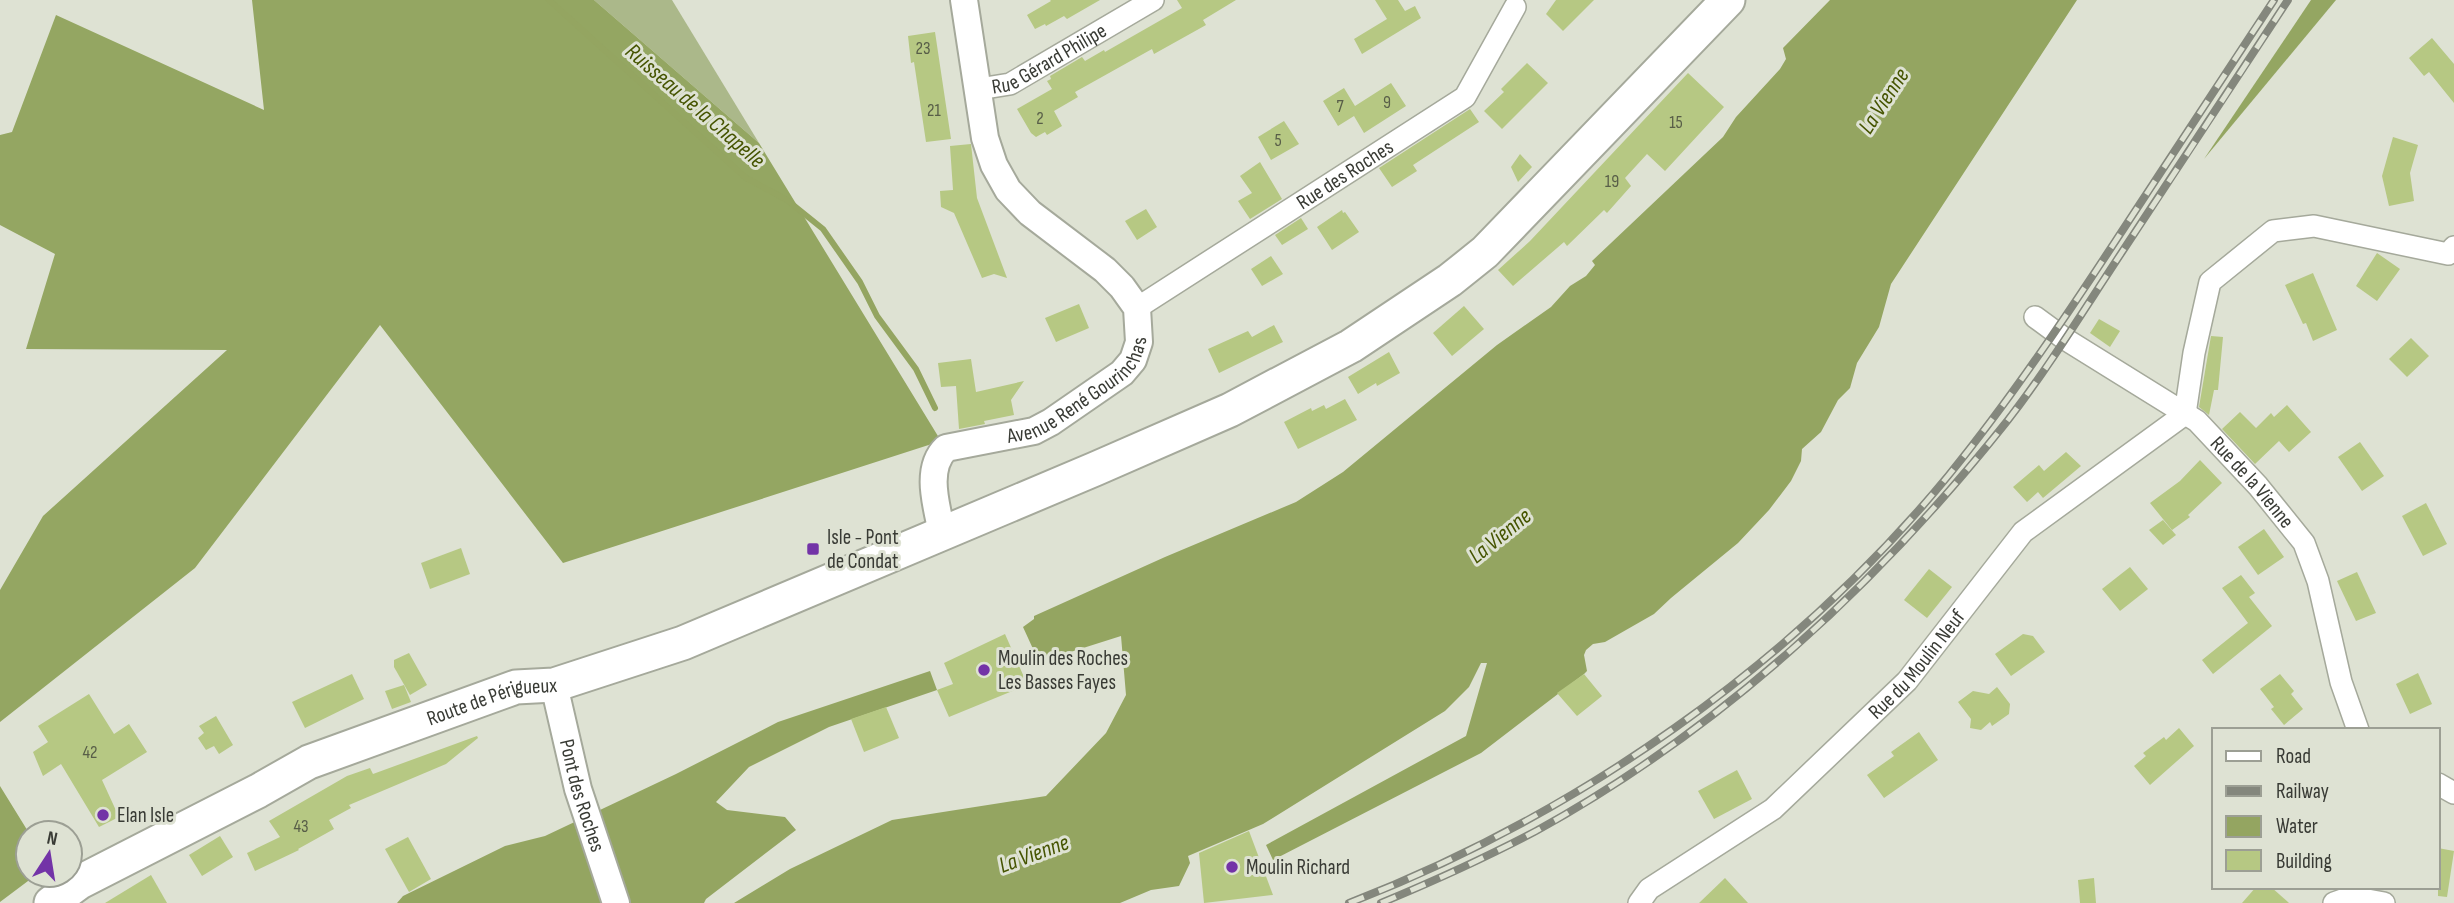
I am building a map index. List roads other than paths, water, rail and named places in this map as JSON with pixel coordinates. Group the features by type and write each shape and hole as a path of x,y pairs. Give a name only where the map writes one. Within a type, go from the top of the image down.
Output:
{"main road":[{"name":"Route de Périgueux","path":"51,903 80,882 309,762 516,687 554,685 683,643 1095,470 1230,410 1351,346 1450,280 1485,252 1728,0"}],"street":[{"name":"Avenue René Gourinchas","path":"942,533 933,471 939,455 946,449 1034,431 1051,422 1122,373 1133,360 1139,342 1137,308 1122,287 1105,270 1030,213 1008,190 994,164 985,138 964,0"},
{"name":"Rue Gérard Philipe","path":"979,89 1010,84 1153,0"},
{"name":"Rue des Roches","path":"1137,308 1465,97 1515,7"},
{"path":"2185,414 2194,353 2210,282 2273,231 2314,226 2448,254 2454,247"},
{"name":"Rue de la Vienne","path":"2035,317 2085,352 2197,421 2258,486 2304,543 2318,581 2340,682 2357,728"},
{"name":"Rue du Moulin Neuf","path":"1639,903 1649,889 1773,809 1907,681 2023,531 2185,414"},
{"name":"Pont des Roches","path":"554,685 578,789 616,903"},
{"path":"2334,903 2351,897 2384,903"}],"water":[{"name":"La Vienne","path":"1830,0 2077,0 1891,284 1879,327 1857,363 1850,388 1838,400 1821,432 1802,449 1801,461 1791,481 1769,510 1738,543 1654,614 1586,650 1584,655 1587,671 1584,674 1481,753 1273,860 1266,845 1466,736 1487,663 1481,663 1469,687 1445,711 1263,824 1188,856 1190,863 1179,886 1151,890 1120,903 734,903 790,869 892,820 1046,796 1106,733 1126,695 1121,636 1039,662 1023,627 1034,619 1034,616 1296,502 1343,472 1497,345 1551,307 1570,286 1586,276 1595,265 1592,261 1723,137 1736,117 1780,69 1786,59 1783,48"},
{"path":"930,671 937,690 829,727 749,767 716,802 727,810 785,817 796,830 704,903 397,903 403,896 505,846 545,836 778,722"}],"waterway":[{"name":"Ruisseau de la Chapelle","path":"549,0 746,178 787,200 823,229 860,282 877,316 916,369 935,408"}],"railway":[{"path":"1349,903 1434,867 1517,826 1598,779 1676,727 1750,671 1821,610 1887,545 1948,476 1996,414 2085,287 2274,0"},
{"path":"1381,903 1517,841 1604,791 1732,700 1850,595 1958,481 2023,400 2288,0"}],"place":[{"name":"Isle - Pont de Condat","path":"813,549"},
{"name":"Moulin des Roches Les Basses Fayes","path":"984,670"},
{"name":"Elan Isle","path":"103,815"},
{"name":"Moulin Richard","path":"1232,867"}]}
